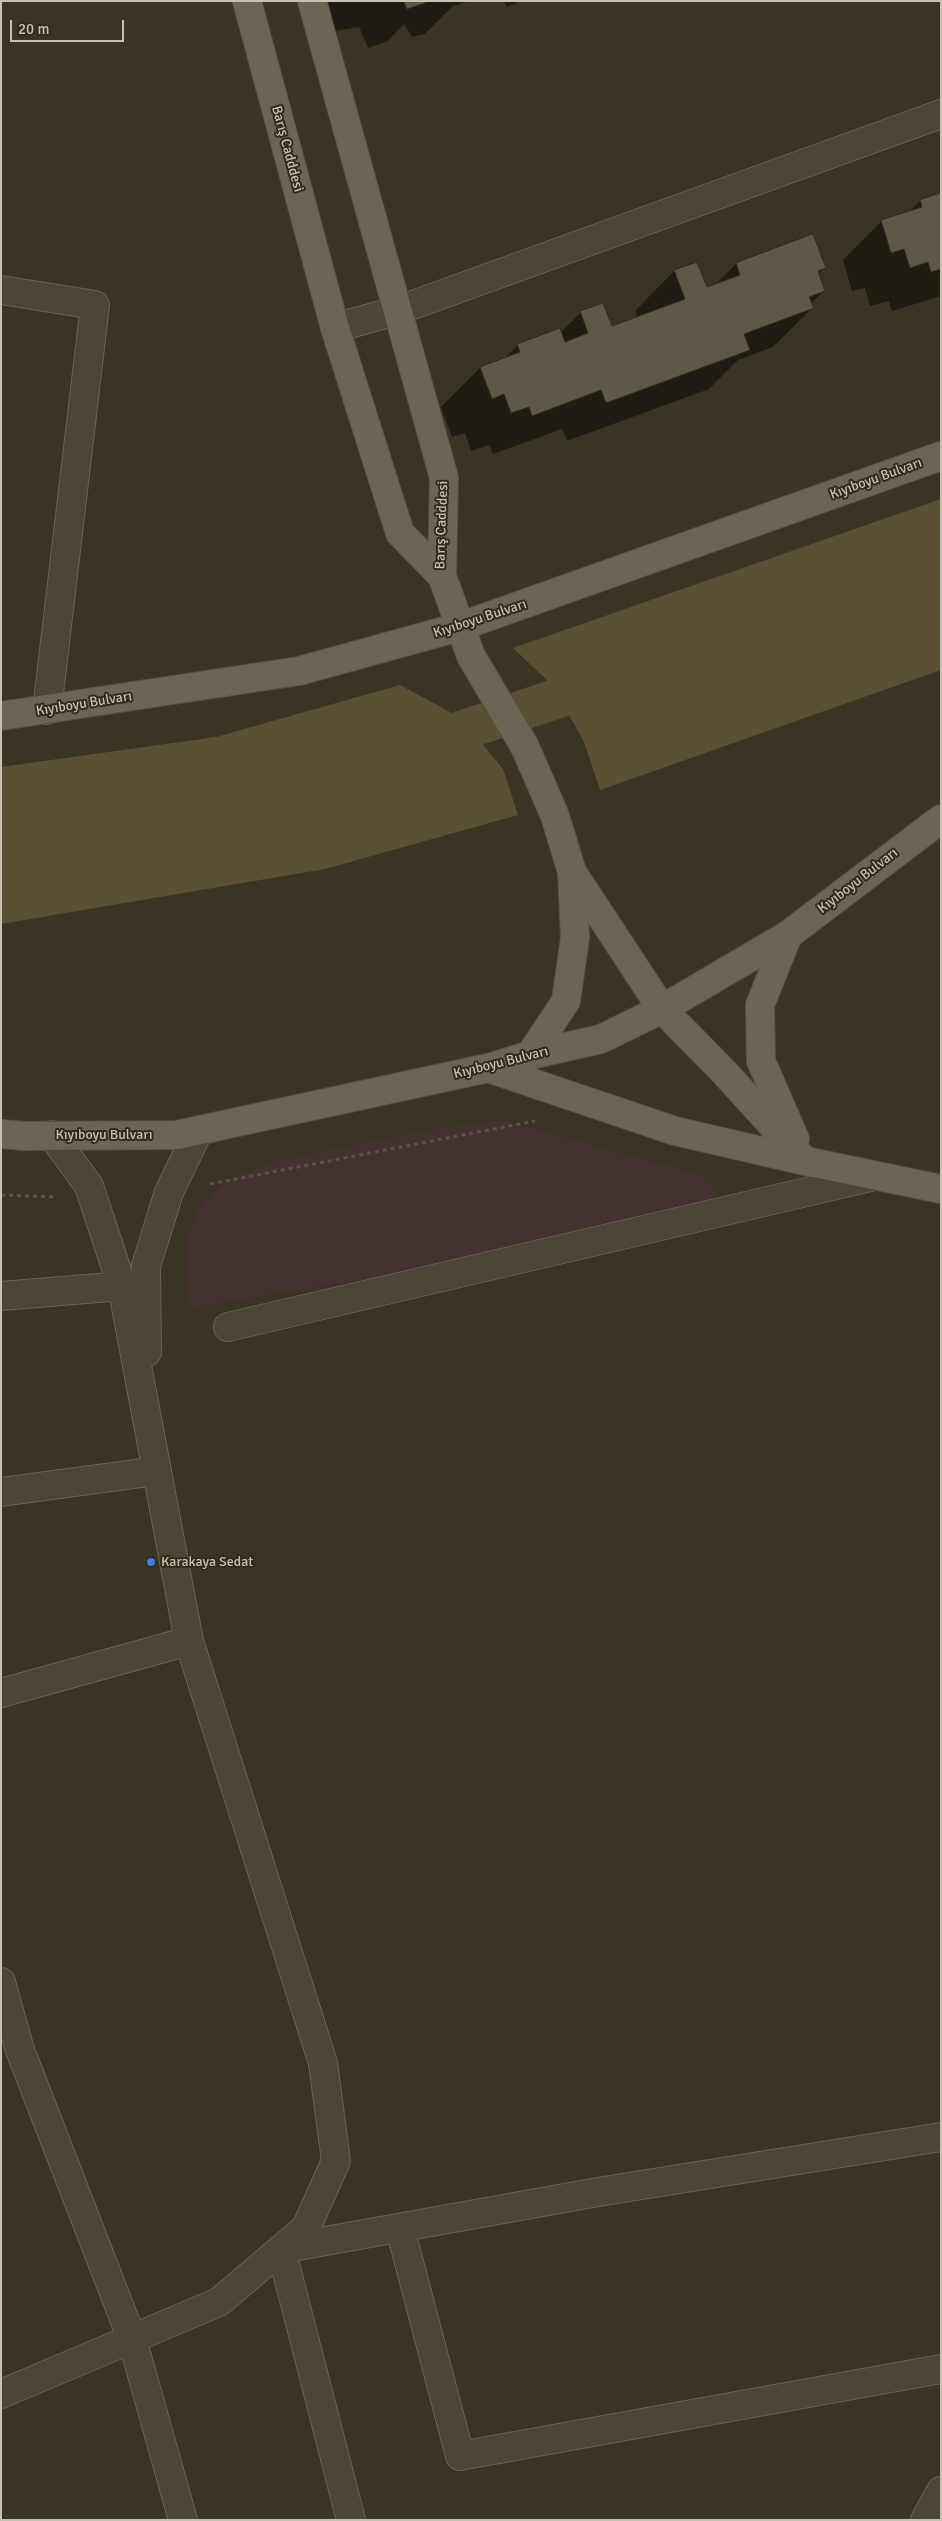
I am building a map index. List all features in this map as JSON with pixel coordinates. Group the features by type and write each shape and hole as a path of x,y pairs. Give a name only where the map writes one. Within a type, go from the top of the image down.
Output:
{"main road":[{"name":"Barış Cadddesi","path":"247,1 335,328 400,533 442,576"},
{"name":"Barış Cadddesi","path":"312,1 444,478 442,576"},
{"name":"Kıyıboyu Bulvarı","path":"1,716 300,671 459,627 941,456"},
{"path":"442,576 471,656 525,747 555,816 572,872 575,938 566,1001 530,1055"},
{"name":"Kıyıboyu Bulvarı","path":"1,1134 52,1136 177,1135 488,1068 530,1055 601,1039 662,1009 788,935 941,819"},
{"path":"572,872 662,1009 724,1072 805,1162"},
{"path":"788,935 760,1005 762,1061 805,1162"},
{"path":"488,1068 675,1131 805,1162 941,1189"}],"street":[{"path":"335,328 399,310 941,114"},
{"path":"1,290 96,305 47,710"},
{"path":"148,1428 146,1266 169,1192 198,1130"},
{"path":"1,2394 219,2302 306,2228 336,2161 323,2063 189,1641 122,1286 89,1186 52,1136"},
{"path":"228,1327 874,1176"},
{"path":"1,1296 122,1286"},
{"path":"1,1492 157,1471"},
{"path":"1,1693 189,1641"},
{"path":"1,1982 11,2053 132,2339 183,2520"},
{"path":"281,2249 598,2192 941,2137"},
{"path":"400,2228 460,2456 940,2374"},
{"path":"281,2249 351,2520"},
{"path":"925,2520 941,2491"}],"path":[{"path":"169,1192 545,1119"},
{"path":"1,1195 45,1198 92,1195"}],"shaded area":[{"path":"941,499 941,670 600,790 584,742 553,686 513,648"},
{"path":"400,685 461,718 503,769 518,815 325,869 1,924 1,767 216,737"},
{"path":"503,1120 711,1178 716,1199 490,1259 189,1308 187,1238 198,1208 226,1181 273,1162 433,1129"}],"building":[{"path":"404,1 428,1 428,2 407,9"},
{"path":"941,193 941,269 931,272 928,262 910,268 904,249 891,253 881,220 922,207 920,200"},
{"path":"813,234 826,268 818,271 825,291 809,297 814,308 744,334 750,350 606,403 601,390 532,416 529,407 511,413 504,394 492,399 480,367 520,352 517,344 560,328 565,342 588,333 580,311 603,303 612,326 685,299 674,270 697,262 707,287 740,275 736,263"}],"waterway":[{"path":"416,746 612,680"}],"place":[{"name":"Karakaya Sedat","path":"151,1562"}]}
